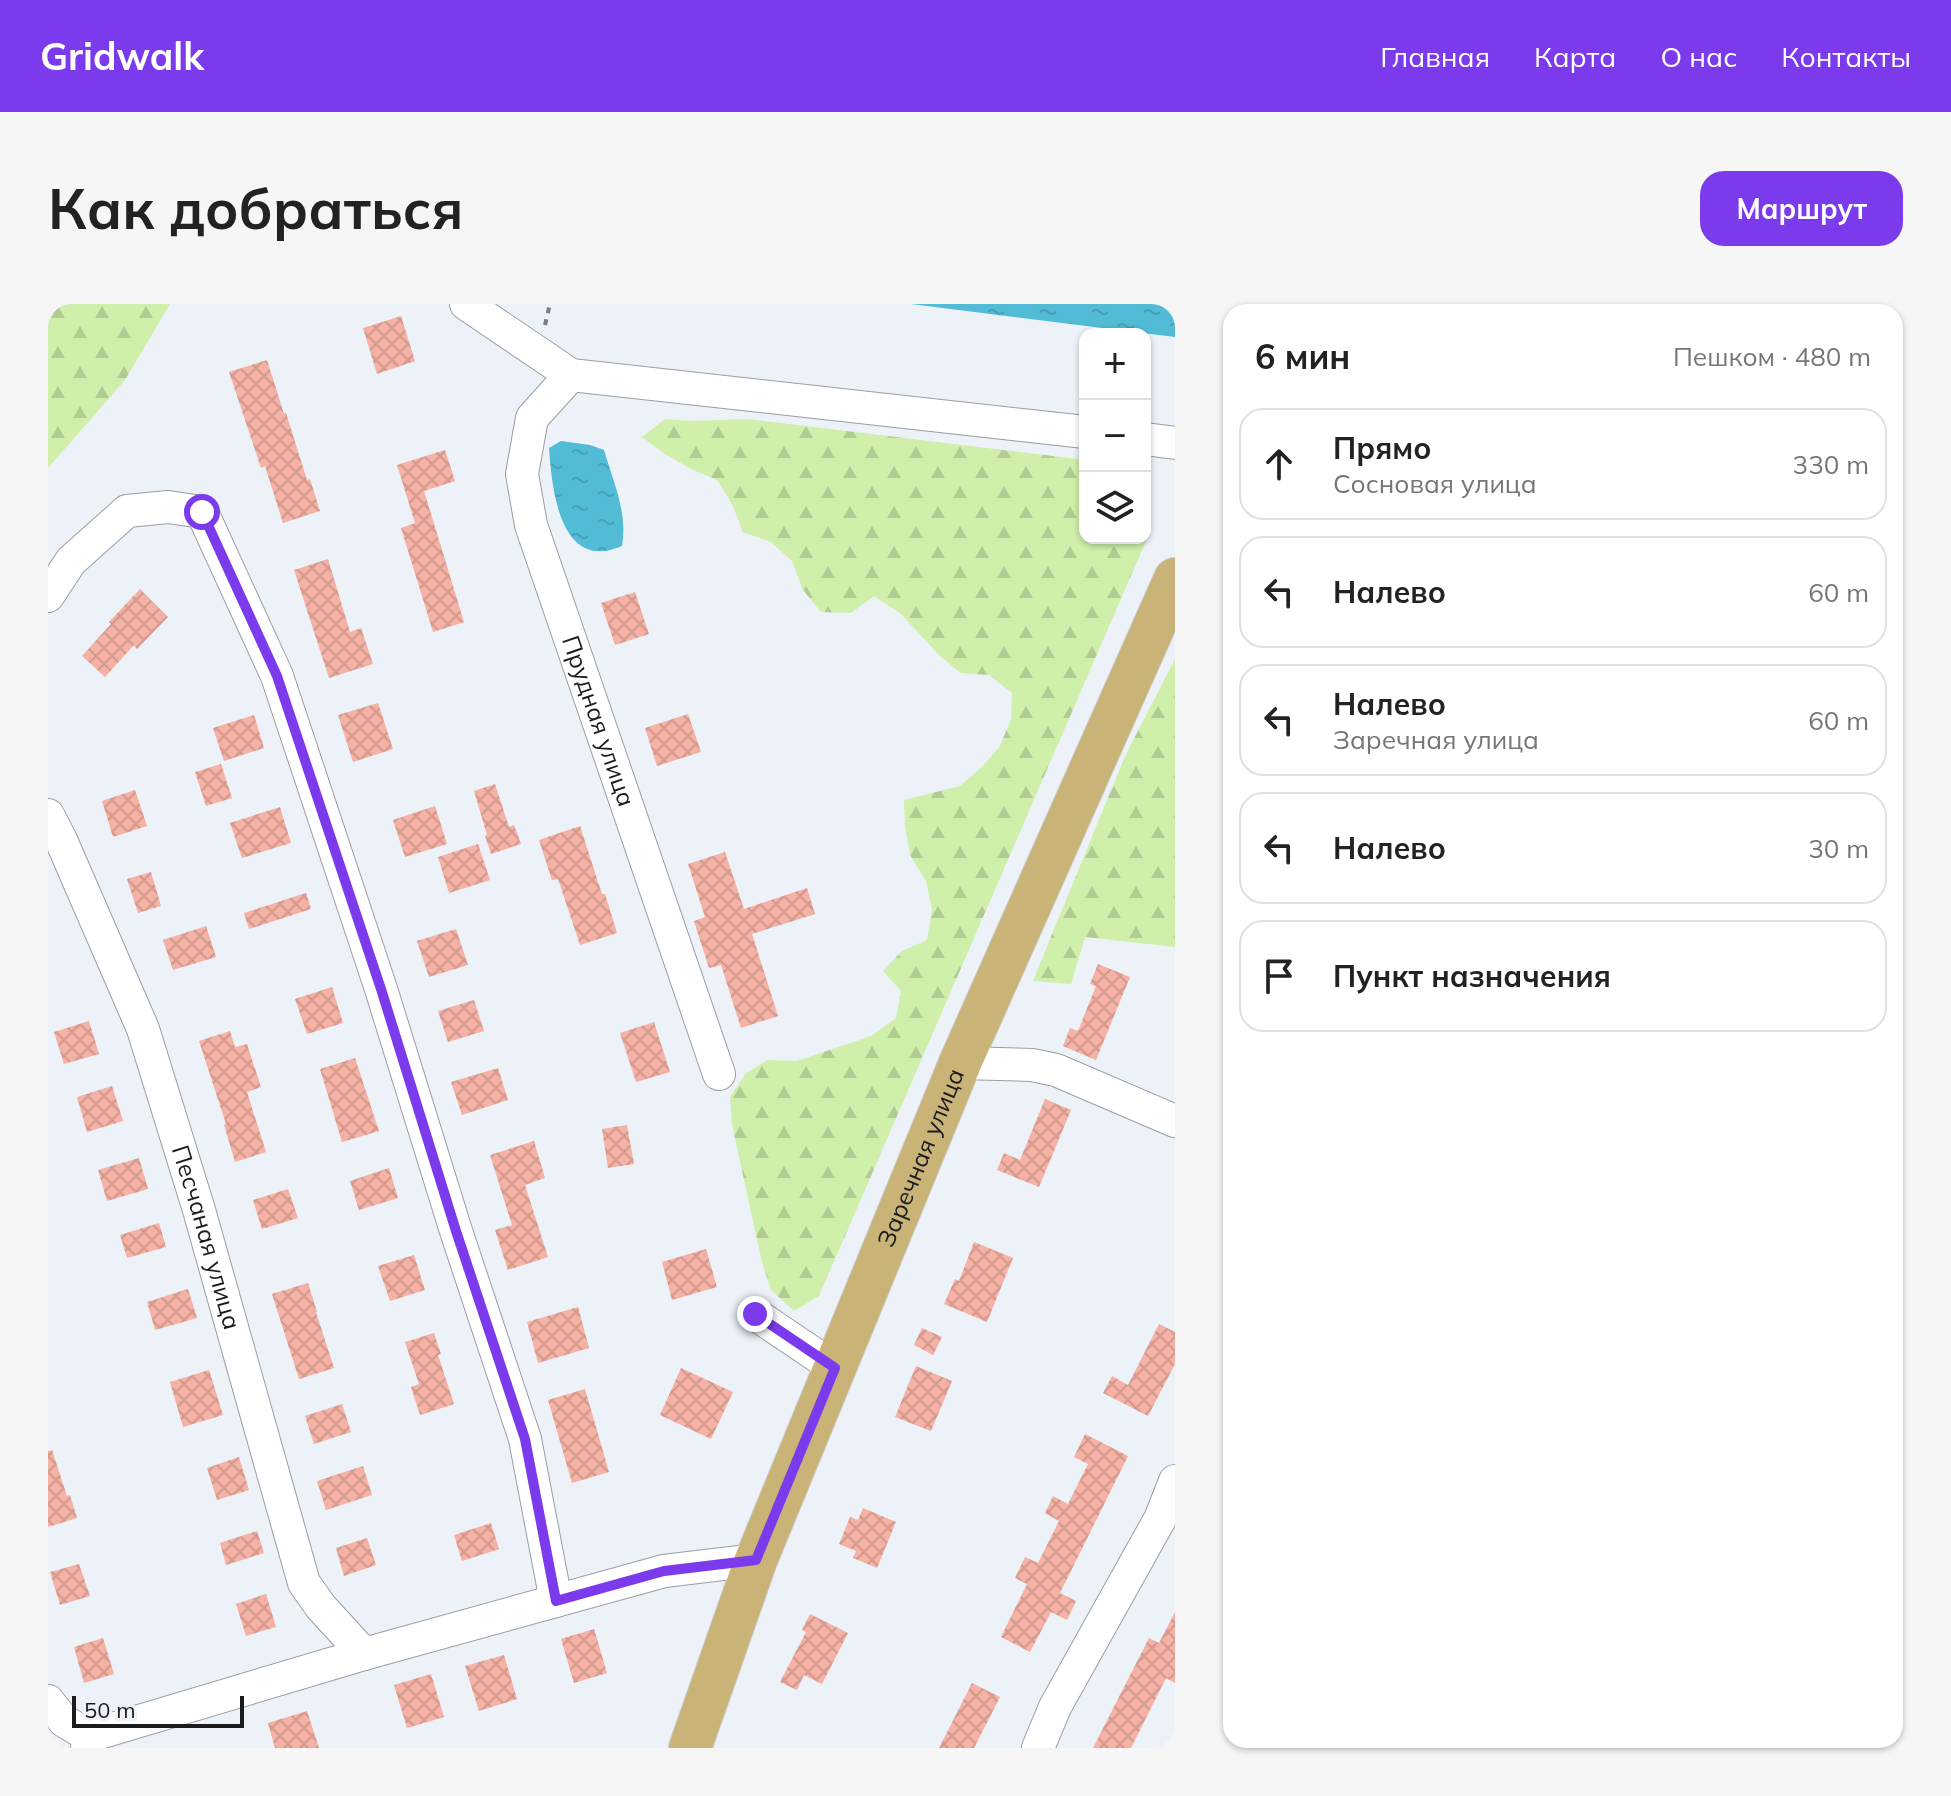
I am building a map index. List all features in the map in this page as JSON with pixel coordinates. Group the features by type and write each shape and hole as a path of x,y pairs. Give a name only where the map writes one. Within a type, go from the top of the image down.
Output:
{"main road":[{"name":"Заречная улица","path":"690,1748 756,1560 960,1063 1175,579"}],"street":[{"path":"466,304 571,375 1079,431"},
{"name":"Прудная улица","path":"571,375 532,418 522,474 531,525 719,1074"},
{"path":"1151,440 1175,443"},
{"path":"48,596 71,561 127,511 168,507 202,512 277,676 376,974 525,1439 556,1601"},
{"name":"Песчаная улица","path":"48,815 143,1029 199,1210 304,1583 321,1607 364,1654"},
{"path":"960,1063 1032,1065 1056,1070 1175,1121"},
{"path":"755,1314 835,1368"},
{"path":"1038,1748 1055,1707 1160,1519 1175,1481"},
{"path":"48,1701 64,1721 88,1742 364,1654 664,1571 756,1560"}],"green space":[{"path":"48,304 170,304 125,380 48,468"},
{"path":"665,419 748,419 1079,459 1079,544 1145,544 819,1296 794,1311 771,1290 762,1262 732,1125 730,1097 746,1073 768,1060 797,1061 871,1036 896,1018 901,991 883,971 902,951 927,940 932,910 926,881 910,855 904,800 960,786 982,767 1000,746 1011,719 1012,693 989,675 961,673 940,656 900,613 874,596 851,613 821,612 803,590 792,561 771,542 743,532 732,504 717,480 691,469 642,437"},
{"path":"1175,659 1175,947 1085,937 1071,984 1033,981 1125,756"}],"water":[{"path":"911,304 1175,304 1175,337 1151,334 1151,328 1103,328"},
{"path":"561,441 604,450 621,509 622,546 601,551 585,548 572,538 563,523 553,485 549,448"}],"building":[{"path":"401,316 415,361 377,374 363,328"},
{"path":"267,360 320,511 283,523 229,372"},
{"path":"445,450 455,481 424,491 464,622 433,632 401,528 415,523 397,465"},
{"path":"328,559 350,632 361,628 373,664 329,678 294,570"},
{"path":"140,589 168,617 137,649 134,645 105,677 82,656"},
{"path":"635,592 649,634 615,645 601,603"},
{"path":"378,703 393,749 353,762 338,715"},
{"path":"688,714 701,752 657,766 645,728"},
{"path":"254,715 264,748 224,761 213,728"},
{"path":"221,764 232,798 206,806 195,772"},
{"path":"495,784 509,827 514,825 521,844 491,854 474,791"},
{"path":"135,790 147,826 113,837 102,801"},
{"path":"435,806 447,844 405,857 393,820"},
{"path":"280,807 291,843 242,858 230,823"},
{"path":"580,826 617,933 580,945 558,879 552,880 539,840"},
{"path":"478,844 490,880 449,893 438,857"},
{"path":"725,852 744,909 807,888 815,914 752,934 778,1016 741,1028 721,965 709,968 694,921 705,917 688,864"},
{"path":"151,872 161,906 138,913 127,879"},
{"path":"306,893 311,909 249,929 244,913"},
{"path":"206,926 216,957 173,970 163,940"},
{"path":"456,929 468,965 429,977 417,941"},
{"path":"1098,964 1130,977 1096,1060 1063,1046 1070,1028 1078,1031 1096,986 1090,984"},
{"path":"332,987 343,1023 307,1034 295,999"},
{"path":"474,1000 484,1031 448,1042 438,1011"},
{"path":"89,1021 99,1054 64,1064 54,1032"},
{"path":"654,1022 670,1072 636,1082 620,1033"},
{"path":"230,1031 235,1047 247,1044 261,1087 247,1092 266,1152 235,1162 199,1041"},
{"path":"355,1058 379,1131 342,1142 320,1069"},
{"path":"498,1068 508,1100 462,1115 451,1082"},
{"path":"112,1086 123,1121 87,1132 77,1097"},
{"path":"1045,1099 1071,1110 1039,1187 997,1170 1004,1153 1020,1160"},
{"path":"627,1125 634,1164 608,1168 602,1129"},
{"path":"534,1141 545,1178 525,1185 548,1257 508,1270 495,1230 512,1225 490,1155"},
{"path":"139,1158 148,1189 107,1201 98,1170"},
{"path":"389,1168 398,1198 359,1210 350,1181"},
{"path":"288,1189 298,1218 262,1229 253,1200"},
{"path":"159,1223 166,1247 127,1258 120,1235"},
{"path":"974,1242 1013,1258 987,1322 944,1304 955,1279 959,1281"},
{"path":"706,1249 717,1287 672,1300 662,1262"},
{"path":"414,1255 425,1290 390,1301 378,1266"},
{"path":"308,1283 334,1368 299,1379 272,1294"},
{"path":"188,1289 197,1318 155,1330 147,1302"},
{"path":"578,1307 589,1348 538,1363 527,1322"},
{"path":"1159,1324 1175,1332 1175,1364 1148,1416 1103,1393 1112,1376 1128,1385"},
{"path":"922,1328 942,1337 933,1355 914,1345"},
{"path":"434,1333 454,1404 420,1415 411,1387 419,1384 405,1342"},
{"path":"916,1366 952,1381 931,1431 895,1417"},
{"path":"681,1368 733,1392 711,1439 660,1415"},
{"path":"209,1370 223,1415 183,1427 170,1382"},
{"path":"585,1389 609,1472 572,1483 548,1400"},
{"path":"342,1404 351,1432 314,1444 305,1416"},
{"path":"1085,1434 1128,1456 1060,1593 1076,1601 1067,1620 1051,1612 1030,1652 1001,1637 1027,1584 1015,1578 1025,1557 1038,1563 1059,1521 1045,1513 1053,1496 1068,1504 1088,1464 1074,1457"},
{"path":"52,1450 77,1518 48,1527 48,1451"},
{"path":"239,1457 249,1490 217,1500 207,1468"},
{"path":"363,1466 372,1495 326,1510 317,1481"},
{"path":"863,1508 896,1522 877,1568 853,1558 856,1551 839,1544 850,1517 858,1520"},
{"path":"491,1523 499,1549 462,1561 454,1535"},
{"path":"257,1531 264,1553 226,1565 220,1543"},
{"path":"367,1538 376,1565 344,1576 336,1548"},
{"path":"79,1564 90,1596 60,1605 50,1572"},
{"path":"266,1594 276,1627 246,1636 236,1604"},
{"path":"1175,1612 1175,1683 1166,1678 1131,1748 1093,1748 1149,1638 1159,1643"},
{"path":"810,1614 848,1633 822,1684 804,1675 797,1690 780,1682 806,1632 802,1630"},
{"path":"594,1629 607,1673 574,1683 561,1639"},
{"path":"103,1638 114,1674 84,1683 74,1647"},
{"path":"504,1655 517,1699 479,1711 465,1666"},
{"path":"431,1674 444,1717 407,1728 394,1685"},
{"path":"972,1683 1000,1697 974,1748 939,1748"},
{"path":"307,1711 319,1748 275,1748 268,1723"}],"route":[{"path":"202,512 277,676 381,989 525,1439 556,1601 664,1571 756,1560 835,1368 755,1314"}]}
